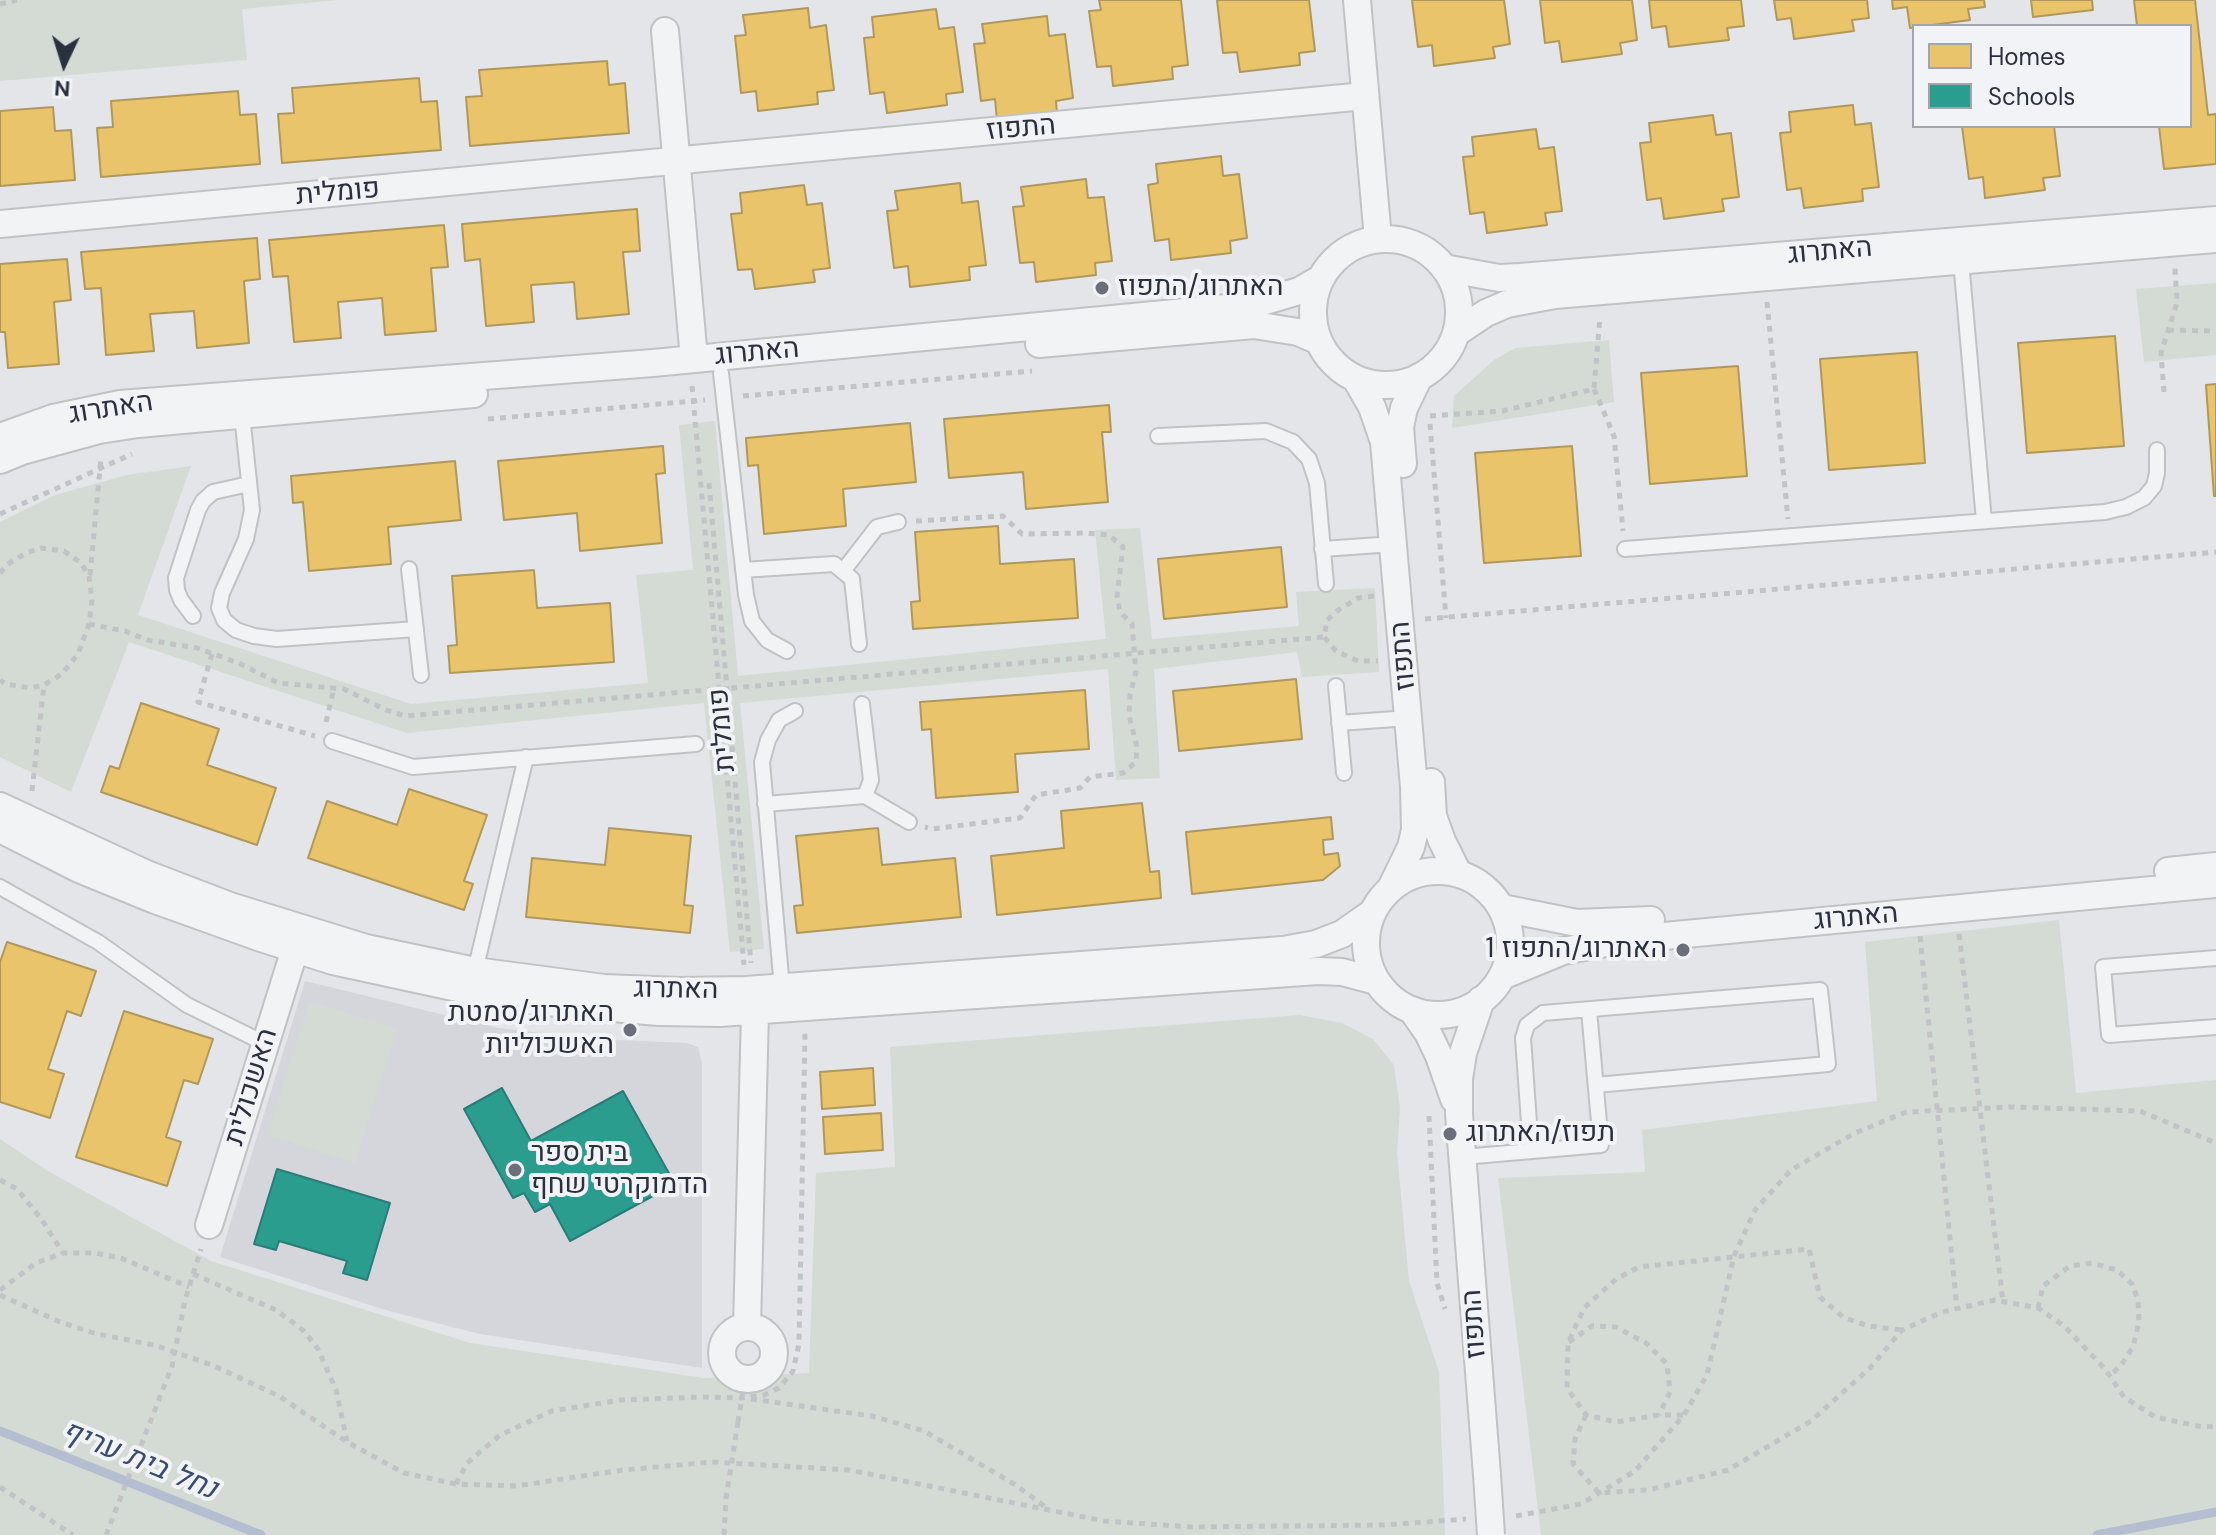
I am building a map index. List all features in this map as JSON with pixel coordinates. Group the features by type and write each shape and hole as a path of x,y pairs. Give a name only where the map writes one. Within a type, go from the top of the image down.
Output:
{"street":[{"path":"1357,0 1378,239"},
{"path":"665,31 703,383"},
{"name":"התפוז","path":"677,162 1365,96"},
{"name":"פומלית","path":"0,224 677,162"},
{"name":"האתרוג","path":"1444,268 1499,278 1520,277 2216,220"},
{"path":"1378,239 1396,240 1415,245 1431,254 1444,268 1458,296 1460,309 1456,333 1449,350 1423,375 1399,384 1384,385 1356,379 1328,357 1319,341 1313,311 1320,279 1330,264 1344,252 1378,239"},
{"name":"האתרוג","path":"1456,333 1486,313 1507,304 1555,295 2216,239"},
{"name":"האתרוג","path":"0,437 53,418 120,404 703,383 1248,306 1299,291 1320,279"},
{"name":"האתרוג","path":"0,460 99,430 242,415 703,383 1254,325 1298,332 1319,341"},
{"name":"התפוז","path":"1423,375 1402,418 1401,449 1433,816 1458,873"},
{"name":"התפוז","path":"1356,379 1372,407 1384,442 1409,718 1415,830 1403,867 1391,888"},
{"name":"האתרוג","path":"0,806 149,875 230,906 366,948 475,971 604,988 751,997 806,1009 1318,971 1342,972 1376,981"},
{"name":"האתרוג","path":"0,829 79,869 155,900 295,949 390,974 525,1000 658,1012 751,997 782,988 1283,950 1316,944 1342,934 1372,913"},
{"name":"האתרוג","path":"1502,908 1577,923 1634,921 2216,866"},
{"path":"1427,871 1458,873 1488,891 1502,908 1511,941 1509,960 1490,994 1457,1013 1442,1015 1412,1010 1394,1001 1376,981 1369,965 1365,945 1372,913 1381,897 1414,875 1427,871"},
{"name":"האתרוג","path":"1502,976 1563,951 1622,940 2216,884"},
{"name":"האשכולית","path":"209,1225 295,949"},
{"path":"747,1327 751,997"},
{"name":"התפוז","path":"1481,1000 1463,1053 1459,1114 1493,1523"},
{"name":"התפוז","path":"1412,1010 1439,1056 1459,1114"},
{"path":"747,1327 769,1338 774,1354 768,1370 753,1378 744,1388 730,1371 723,1348 731,1334 747,1327"}],"lane":[{"path":"1961,261 1984,521"},
{"path":"703,383 752,621 767,640 787,651"},
{"path":"242,415 252,510 246,539 222,593 219,608 224,620 236,630 277,639 416,629"},
{"path":"1158,436 1266,431 1293,442 1309,459 1317,483 1326,584"},
{"path":"1625,549 2105,512 2144,498 2154,486 2157,450"},
{"path":"193,616 181,600 176,578 198,510 213,492 249,484"},
{"path":"843,571 877,527 898,522"},
{"path":"1322,549 1394,544"},
{"path":"743,570 834,564 852,579 859,644"},
{"path":"409,569 421,675"},
{"path":"1336,686 1344,773"},
{"path":"862,704 871,780 865,796"},
{"path":"782,988 762,762 768,740 779,720 795,711"},
{"path":"1339,723 1409,718"},
{"path":"327,739 413,767 696,744"},
{"path":"475,971 526,757"},
{"path":"765,804 865,796 909,822"},
{"path":"0,887 98,942 187,1005 266,1044"},
{"path":"2216,958 2103,967 2109,1035 2216,1027"},
{"path":"1531,1151 1523,1038 1527,1025 1543,1013 1820,990 1828,1064 1596,1085"},
{"path":"1463,1157 1601,1145 1589,1010"}],"path":[{"path":"0,4 17,0"},
{"path":"2164,392 2161,353 2177,303 2174,243"},
{"path":"1764,277 1790,536"},
{"path":"1603,291 1594,389 1614,436 1625,549"},
{"path":"2168,330 2216,331"},
{"path":"477,420 703,383 1037,370"},
{"path":"1423,375 1430,416 1446,618"},
{"path":"703,383 703,415"},
{"name":"פומלית","path":"703,383 719,689 751,997"},
{"path":"1402,418 1502,411 1594,389"},
{"path":"0,680 30,688 44,685 62,674 78,654 89,624 92,600 89,576 94,506 101,469 99,430"},
{"path":"0,514 141,449"},
{"path":"708,476 751,997"},
{"path":"898,522 1003,516 1022,534 1109,535 1123,547 1117,596 1120,612 1132,624 1136,672 1129,715 1137,747 1136,762 1123,773 1090,777 1080,788 1036,795 1020,818 932,829 909,822"},
{"path":"0,573 26,553 41,548 64,551 81,563 89,576"},
{"path":"1417,620 2216,552"},
{"path":"1324,637 1327,620 1358,598 1398,593"},
{"path":"89,624 125,631 147,640 197,648 241,664 278,683 344,689 405,716 1324,637"},
{"path":"1324,637 1336,651 1358,661 1404,660"},
{"path":"212,654 198,702 327,739 334,688"},
{"path":"21,789 32,794 44,685"},
{"path":"1956,909 2003,1302"},
{"path":"1917,912 1957,1309"},
{"path":"744,1388 764,1395 779,1388 793,1371 799,1344 806,1009"},
{"path":"189,1287 121,1258 95,1253 63,1253 36,1263 0,1293 72,1326 212,1365 279,1396 347,1442 404,1473 456,1484 516,1486 623,1470 712,1462 849,1470 1104,1521 1192,1527 1493,1523 1581,1504 1635,1471 1684,1415 1707,1375 1734,1256 1755,1210 1791,1170 1855,1133 1906,1112 1980,1108 2140,1111 2216,1143"},
{"path":"0,1180 17,1189 63,1253"},
{"path":"106,1535 175,1353 189,1287 209,1225"},
{"path":"1684,1415 1659,1415 1616,1422 1586,1415 1567,1388 1568,1343 1584,1308 1616,1279 1639,1267 1809,1249 1820,1297 1843,1317 1868,1326 1902,1330"},
{"path":"2038,1308 2043,1286 2070,1266 2092,1263 2117,1270 2132,1284 2138,1300 2139,1322 2133,1347 2110,1376"},
{"path":"193,1274 276,1310 304,1331 318,1349 336,1390 347,1442"},
{"path":"1599,1493 1648,1490 1728,1470 1811,1421 1870,1368 1902,1330 1942,1312 1995,1300 2038,1308 2064,1326 2110,1376 2124,1397 2155,1417 2203,1427 2216,1426"},
{"path":"1568,1343 1592,1326 1616,1327 1646,1343 1667,1364 1670,1392 1659,1415"},
{"path":"724,1535 726,1498 744,1388"},
{"path":"456,1484 467,1463 500,1435 552,1411 621,1400 702,1397 744,1388 872,1416 924,1431 1014,1484 1049,1509"},
{"path":"1586,1415 1575,1439 1573,1464 1599,1493"},
{"path":"0,1487 73,1535"}],"shaded area":[{"path":"0,0 338,0 242,9 247,60 0,81"},
{"path":"2216,283 2216,355 2144,362 2136,289"},
{"path":"1609,340 1614,402 1452,428 1454,396 1494,360 1515,348"},
{"path":"715,421 738,676 1106,639 1095,530 1140,528 1152,639 1299,626 1296,592 1375,588 1379,672 1302,677 1297,652 1154,669 1160,778 1116,780 1108,669 740,703 764,949 730,952 704,703 407,733 129,642 71,792 0,757 0,522 55,495 127,475 191,466 138,615 411,704 648,683 636,575 693,570 679,425"},
{"path":"2059,920 2076,1093 2216,1080 2216,1535 1541,1535 1498,1178 1645,1172 1642,1130 1877,1101 1865,942"},
{"name":"בית ספר הדמוקרטי שחף","path":"305,981 498,1028 594,1039 687,1043 698,1047 702,1063 702,1368 480,1334 389,1311 220,1257"},
{"path":"309,1001 398,1029 355,1163 267,1135"},
{"path":"1300,1015 1342,1023 1373,1039 1394,1065 1400,1108 1397,1153 1409,1281 1439,1372 1445,1535 0,1535 0,1139 46,1170 211,1261 470,1343 704,1378 809,1373 816,1173 895,1167 890,1047"}],"building: Homes":[{"path":"1099,0 1181,0 1188,65 1172,67 1173,79 1113,86 1111,66 1097,67 1089,11 1101,10"},
{"path":"1217,0 1309,0 1315,51 1299,53 1300,65 1240,72 1237,52 1223,53"},
{"path":"1412,0 1504,0 1510,44 1493,47 1495,58 1434,66 1432,45 1418,47"},
{"path":"1540,0 1632,0 1637,40 1620,43 1622,54 1562,62 1559,41 1545,43"},
{"path":"1649,0 1741,0 1744,26 1727,28 1729,40 1669,47 1666,26 1652,28"},
{"path":"1774,0 1867,0 1869,18 1852,20 1854,31 1794,39 1791,18 1777,20"},
{"path":"1892,0 1984,0 1985,7 1968,9 1970,20 1912,24 1910,28 1907,7 1893,9"},
{"path":"2031,0 2092,0 2093,10 2033,17"},
{"path":"2134,0 2195,0 2208,115 2216,114 2216,164 2164,169 2159,128 2192,128 2192,24 2137,24"},
{"path":"808,8 810,28 826,25 834,90 817,92 818,104 758,111 756,91 741,93 735,36 746,35 743,15"},
{"path":"936,9 939,29 954,27 963,92 946,94 947,105 887,113 884,92 870,94 864,38 874,37 872,17"},
{"path":"1047,16 1049,36 1065,34 1073,98 1056,101 1057,113 997,120 995,99 981,101 974,44 985,43 982,24"},
{"path":"607,61 609,85 625,83 629,133 470,146 466,97 482,96 479,70"},
{"path":"419,78 421,102 437,101 441,150 282,163 278,114 294,113 292,88"},
{"path":"238,91 240,115 256,114 260,164 101,177 97,128 113,127 111,101"},
{"path":"1853,105 1855,125 1871,123 1879,187 1862,189 1863,201 1804,208 1801,188 1787,190 1780,133 1791,132 1789,112"},
{"path":"53,107 55,131 71,130 75,180 0,186 0,111"},
{"path":"1713,115 1716,135 1731,133 1739,197 1722,199 1724,211 1664,219 1661,198 1647,200 1640,143 1651,142 1649,123"},
{"path":"1962,128 2054,128 2060,176 2043,178 2045,190 1985,198 1983,177 1969,179"},
{"path":"1536,129 1539,149 1554,147 1562,211 1545,213 1547,225 1487,233 1484,212 1470,214 1463,157 1474,156 1472,137"},
{"path":"1221,156 1223,176 1239,174 1247,238 1230,241 1231,253 1171,260 1169,239 1155,241 1148,185 1158,183 1156,164"},
{"path":"1086,179 1088,198 1104,197 1112,261 1095,263 1096,275 1036,282 1034,262 1020,263 1013,207 1024,206 1021,187"},
{"path":"960,183 962,203 978,201 986,265 969,267 970,280 910,287 908,266 894,268 887,211 898,210 895,191"},
{"path":"804,185 807,205 822,203 830,268 813,270 815,282 755,289 752,269 738,270 731,214 742,213 740,193"},
{"path":"637,209 640,251 623,252 629,314 577,319 574,282 531,285 534,322 486,326 480,259 465,261 462,224"},
{"path":"444,225 448,267 431,268 436,331 385,335 382,298 338,302 341,338 294,342 288,276 273,277 269,240"},
{"path":"257,238 260,279 244,281 249,343 197,348 194,311 150,314 154,351 106,355 101,288 85,289 81,252"},
{"path":"67,259 71,300 54,302 59,364 8,368 5,332 0,332 0,264"},
{"path":"2115,336 2124,446 2027,453 2018,343"},
{"path":"1917,352 1925,463 1829,470 1820,359"},
{"path":"1738,366 1747,476 1650,484 1641,373"},
{"path":"2216,384 2216,496 2214,496 2206,385"},
{"path":"1109,405 1111,432 1102,432 1108,502 1026,509 1023,472 949,478 944,419"},
{"path":"910,423 916,482 843,489 846,526 764,534 758,465 748,466 746,438"},
{"path":"663,446 665,473 656,474 662,543 580,551 577,513 504,520 498,461"},
{"path":"1572,446 1581,556 1484,563 1475,453"},
{"path":"455,461 461,520 388,527 391,564 309,571 303,502 293,503 291,476"},
{"path":"998,526 1000,564 1074,559 1078,618 913,629 911,602 920,601 915,532"},
{"path":"1281,547 1287,607 1164,619 1158,559"},
{"path":"534,570 537,608 610,603 614,662 450,673 448,646 457,645 452,576"},
{"path":"1296,679 1302,739 1179,751 1173,691"},
{"path":"1085,690 1089,749 1015,754 1018,792 936,798 931,729 922,730 920,702"},
{"path":"141,703 219,729 207,765 276,788 257,845 101,792 110,766 119,769"},
{"path":"409,789 487,815 464,881 473,884 464,910 308,858 327,801 397,825"},
{"path":"1142,803 1150,872 1159,871 1161,898 997,915 991,856 1064,848 1061,811"},
{"path":"1331,817 1333,839 1323,840 1324,855 1338,853 1340,866 1323,880 1192,894 1186,832"},
{"path":"609,828 691,836 684,905 693,906 690,933 526,917 532,858 605,865"},
{"path":"878,828 882,865 955,858 961,917 797,933 794,906 803,905 796,836"},
{"path":"7,942 96,971 81,1016 67,1011 48,1069 64,1074 50,1118 0,1102 0,962"},
{"path":"124,1011 213,1039 198,1084 184,1080 166,1137 181,1142 167,1186 76,1157"},
{"path":"873,1068 875,1105 822,1109 820,1072"},
{"path":"881,1113 883,1150 825,1154 823,1117"}],"building: Schools":[{"path":"502,1088 531,1141 623,1091 675,1184 570,1241 550,1204 535,1212 524,1193 513,1198 464,1109"},
{"path":"277,1169 390,1203 367,1280 343,1273 347,1261 279,1241 276,1250 254,1244"}],"waterway":[{"name":"נחל בית עריף","path":"0,1431 261,1535"},
{"name":"נחל בית עריף","path":"2097,1535 2216,1512"}],"place":[{"name":"האתרוג/התפוז","path":"1102,288"},
{"name":"האתרוג/התפוז 1","path":"1683,950"},
{"name":"האתרוג/סמטת האשכוליות","path":"630,1030"},
{"name":"תפוז/האתרוג","path":"1450,1134"},
{"name":"בית ספר הדמוקרטי שחף","path":"515,1170"}]}
